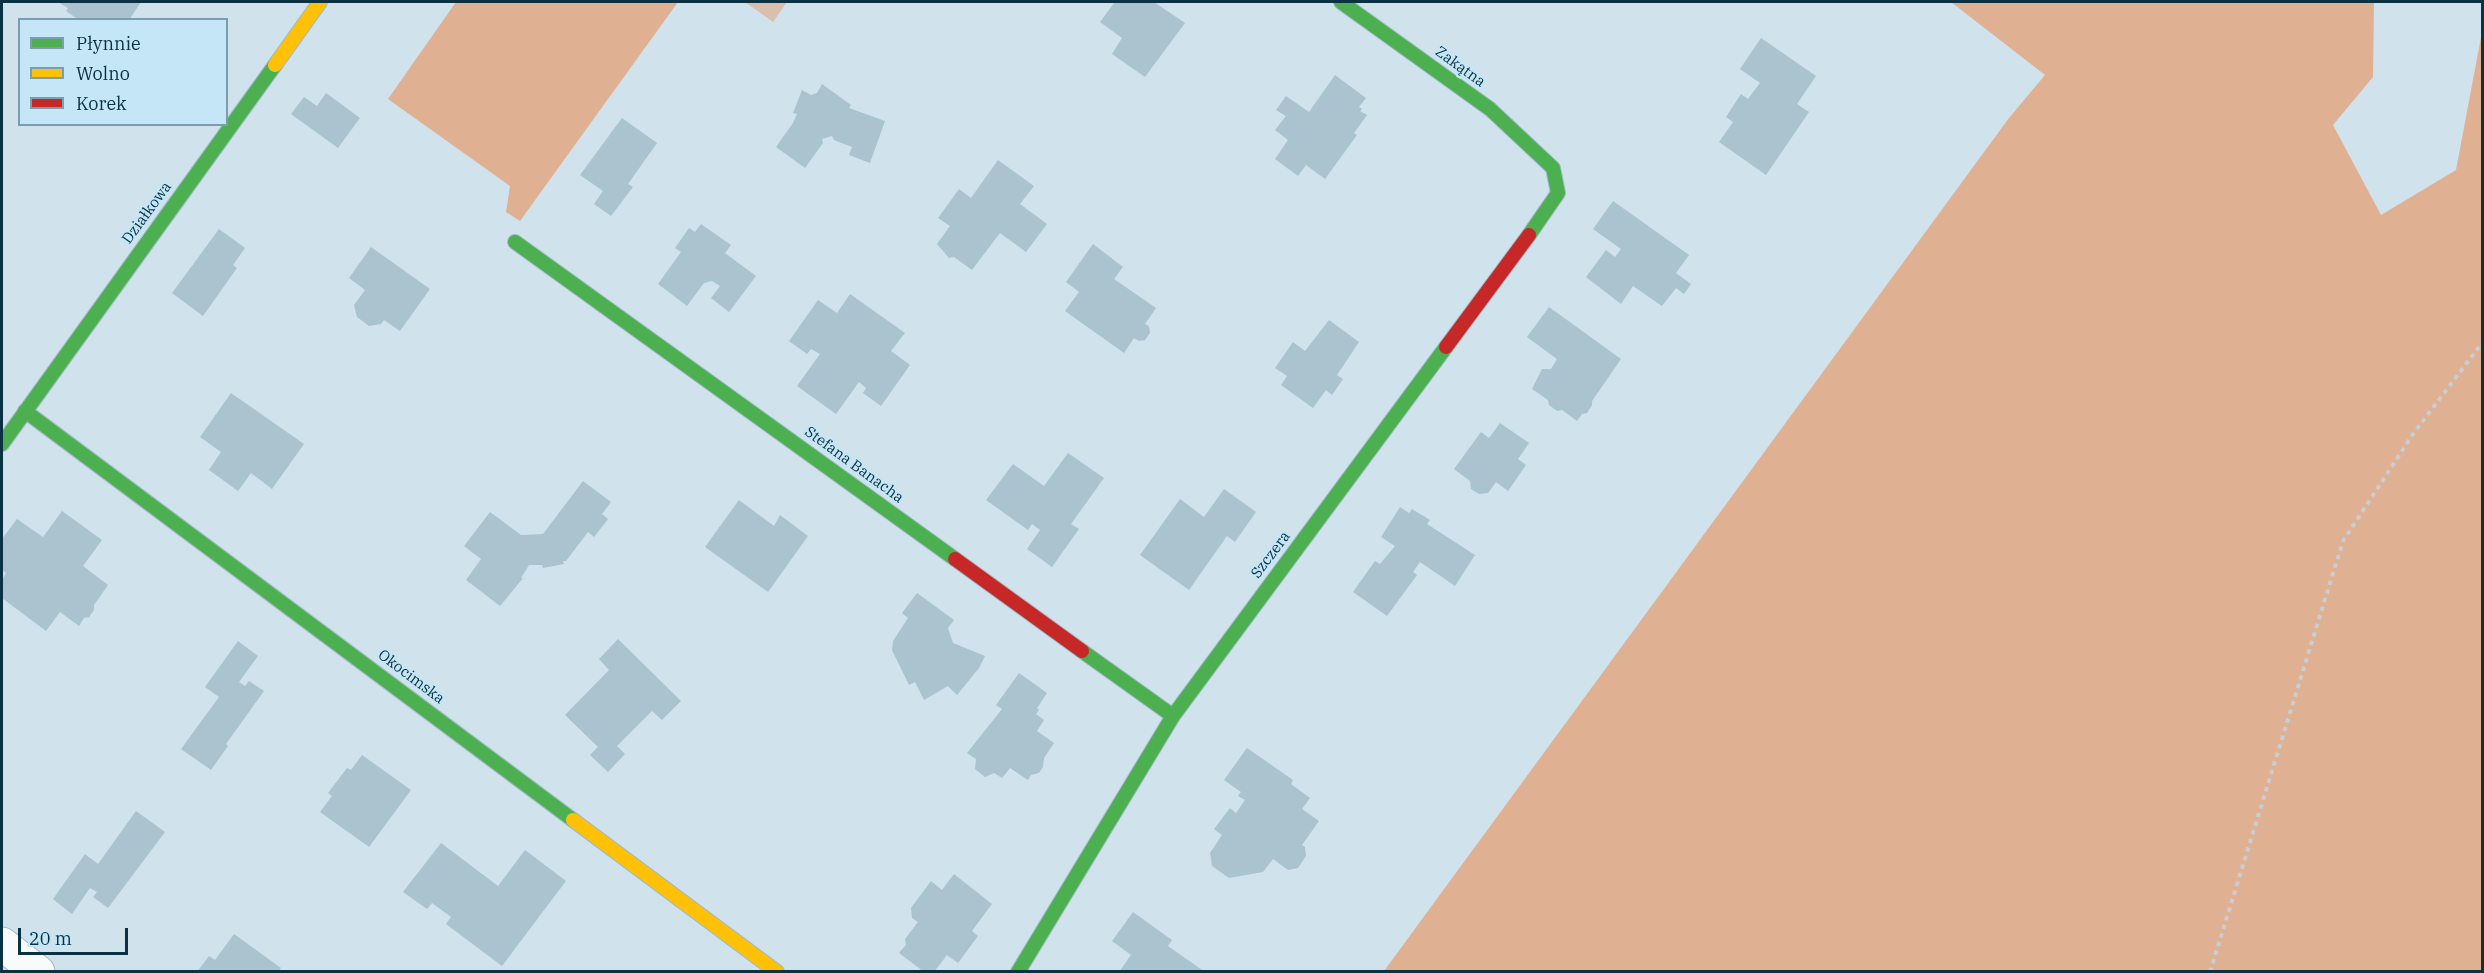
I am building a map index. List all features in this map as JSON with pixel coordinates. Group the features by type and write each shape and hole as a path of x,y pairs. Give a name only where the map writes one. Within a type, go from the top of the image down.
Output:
{"street":[{"name":"Działkowa","path":"2,444 320,2"},
{"name":"Zakątna","path":"1341,2 1490,109 1553,168"},
{"name":"Szczera","path":"1018,972 1032,953 1173,716 1558,193 1553,168"},
{"name":"Stefana Banacha","path":"515,242 1173,716"},
{"name":"Okocimska","path":"25,411 777,972"},
{"path":"2,944 38,972"}],"path":[{"path":"2210,972 2343,541 2413,434 2482,343"}],"shaded area":[{"path":"456,2 678,2 520,221 506,212 510,186 388,99"},
{"path":"745,2 787,2 773,22"},
{"path":"1951,2 2374,2 2373,77 2333,125 2381,215 2456,170 2482,32 2482,971 1384,971 2009,118 2045,75"}],"building":[{"path":"58,2 141,2 130,18 76,18 66,11 68,8"},
{"path":"1115,2 1154,2 1185,23 1145,77 1112,54 1122,38 1100,22"},
{"path":"1761,38 1816,76 1797,104 1809,112 1766,175 1719,142 1733,122 1726,117 1741,94 1748,99 1760,83 1740,69"},
{"path":"1335,75 1366,98 1359,107 1362,109 1360,111 1367,115 1354,133 1357,135 1325,179 1306,165 1298,176 1275,159 1288,140 1275,130 1286,116 1276,110 1286,96 1309,112"},
{"path":"822,84 851,105 849,108 885,121 870,163 849,155 852,147 834,140 832,136 822,139 823,143 805,168 776,147 793,123 797,114 793,113 802,90 811,95 817,93"},
{"path":"326,93 360,118 338,148 291,114 304,97 317,106"},
{"path":"622,118 657,143 628,184 633,187 611,216 594,204 603,191 580,175"},
{"path":"998,160 1034,186 1020,204 1047,224 1026,252 1000,233 972,270 954,257 949,258 937,244 950,226 938,218 959,189 971,198"},
{"path":"1613,201 1689,255 1676,273 1691,284 1684,294 1676,288 1662,306 1633,286 1621,304 1586,277 1606,250 1615,257 1621,249 1593,229"},
{"path":"701,224 731,245 725,253 756,276 729,312 711,298 720,286 712,281 704,283 687,306 658,284 681,252 675,248 689,228 695,232"},
{"path":"219,229 245,248 233,265 237,268 203,316 172,293"},
{"path":"1093,244 1123,267 1114,279 1156,308 1145,324 1149,326 1150,333 1145,340 1139,341 1134,338 1124,353 1065,311 1079,292 1066,282"},
{"path":"371,247 430,289 400,331 384,320 381,324 369,326 357,317 354,305 365,290 349,278"},
{"path":"850,294 905,333 891,351 910,365 881,406 863,393 866,388 859,382 836,414 797,386 820,354 811,349 807,354 789,341 818,300 837,313"},
{"path":"1549,307 1621,359 1592,401 1587,413 1582,414 1577,421 1562,410 1557,411 1549,405 1548,400 1532,389 1542,369 1551,369 1557,359 1527,337"},
{"path":"1329,320 1359,342 1337,375 1343,379 1332,395 1326,390 1313,408 1281,385 1287,376 1275,368 1293,342 1305,351"},
{"path":"231,393 304,444 272,489 251,473 238,491 209,470 221,452 200,437"},
{"path":"1500,423 1529,443 1518,459 1526,465 1508,491 1496,482 1488,493 1479,494 1471,489 1470,481 1454,469 1481,432 1489,438"},
{"path":"1068,453 1104,478 1071,524 1079,529 1052,567 1027,549 1040,530 1032,524 1028,530 986,500 1013,464 1044,486"},
{"path":"583,481 611,502 602,514 608,519 594,537 588,532 566,561 563,561 564,564 543,568 542,565 529,565 521,578 523,578 500,606 466,580 481,559 464,546 490,512 521,535 543,534"},
{"path":"1224,489 1256,512 1235,542 1227,536 1189,590 1140,555 1180,499 1204,517"},
{"path":"739,500 774,526 780,515 808,536 768,592 705,547"},
{"path":"1400,507 1409,513 1412,509 1430,520 1427,524 1475,555 1455,586 1420,562 1413,572 1417,575 1387,616 1353,592 1375,561 1380,564 1395,546 1381,537"},
{"path":"62,511 102,540 83,566 108,585 94,605 94,610 89,617 84,618 79,626 60,612 46,631 2,598 2,580 6,573 2,570 2,539 17,519 43,537"},
{"path":"917,593 954,620 948,628 953,643 985,656 979,668 957,695 948,686 924,700 915,682 909,685 892,650 893,641 908,618 902,613"},
{"path":"618,639 681,701 662,720 652,711 617,746 625,754 608,772 590,755 598,747 565,715 609,670 599,659"},
{"path":"238,641 258,656 239,682 245,686 249,681 264,691 226,744 228,746 211,770 181,749 219,697 205,687"},
{"path":"1019,673 1047,693 1037,708 1039,710 1036,714 1044,720 1037,731 1054,743 1044,758 1043,767 1039,773 1031,775 1028,780 1010,768 1002,778 994,773 985,777 975,769 976,759 967,753 1002,709 996,705"},
{"path":"1247,748 1293,780 1291,784 1310,798 1302,809 1319,821 1302,845 1305,847 1306,856 1298,868 1288,870 1273,859 1263,872 1229,878 1212,866 1210,853 1222,835 1214,829 1230,808 1236,813 1245,800 1238,796 1241,792 1224,780"},
{"path":"362,755 411,790 369,847 320,812 332,796 328,793 347,768 351,770"},
{"path":"136,811 165,832 108,908 93,897 97,892 90,888 72,914 53,899 85,854 98,864"},
{"path":"441,843 498,886 525,850 566,881 502,966 446,924 451,917 432,903 427,909 403,892"},
{"path":"954,874 992,904 972,931 978,936 958,963 947,955 934,972 924,972 899,953 906,945 905,939 918,922 912,918 911,908 931,881 942,890"},
{"path":"1133,912 1172,940 1168,946 1205,972 1119,972 1131,955 1112,941"},
{"path":"234,934 281,968 278,972 197,972 209,956 215,960"}],"traffic: fast":[{"path":"1341,2 1490,109 1553,168 1558,193 1529,235"},
{"path":"2,444 275,65"},
{"path":"515,242 955,559"},
{"path":"1018,972 1173,716 1446,347"},
{"path":"25,411 573,820"},
{"path":"1082,651 1173,716"}],"traffic: slow":[{"path":"275,65 320,2"},
{"path":"573,820 777,972"}],"traffic: jam":[{"path":"1446,347 1529,235"},
{"path":"955,559 1082,651"}]}
